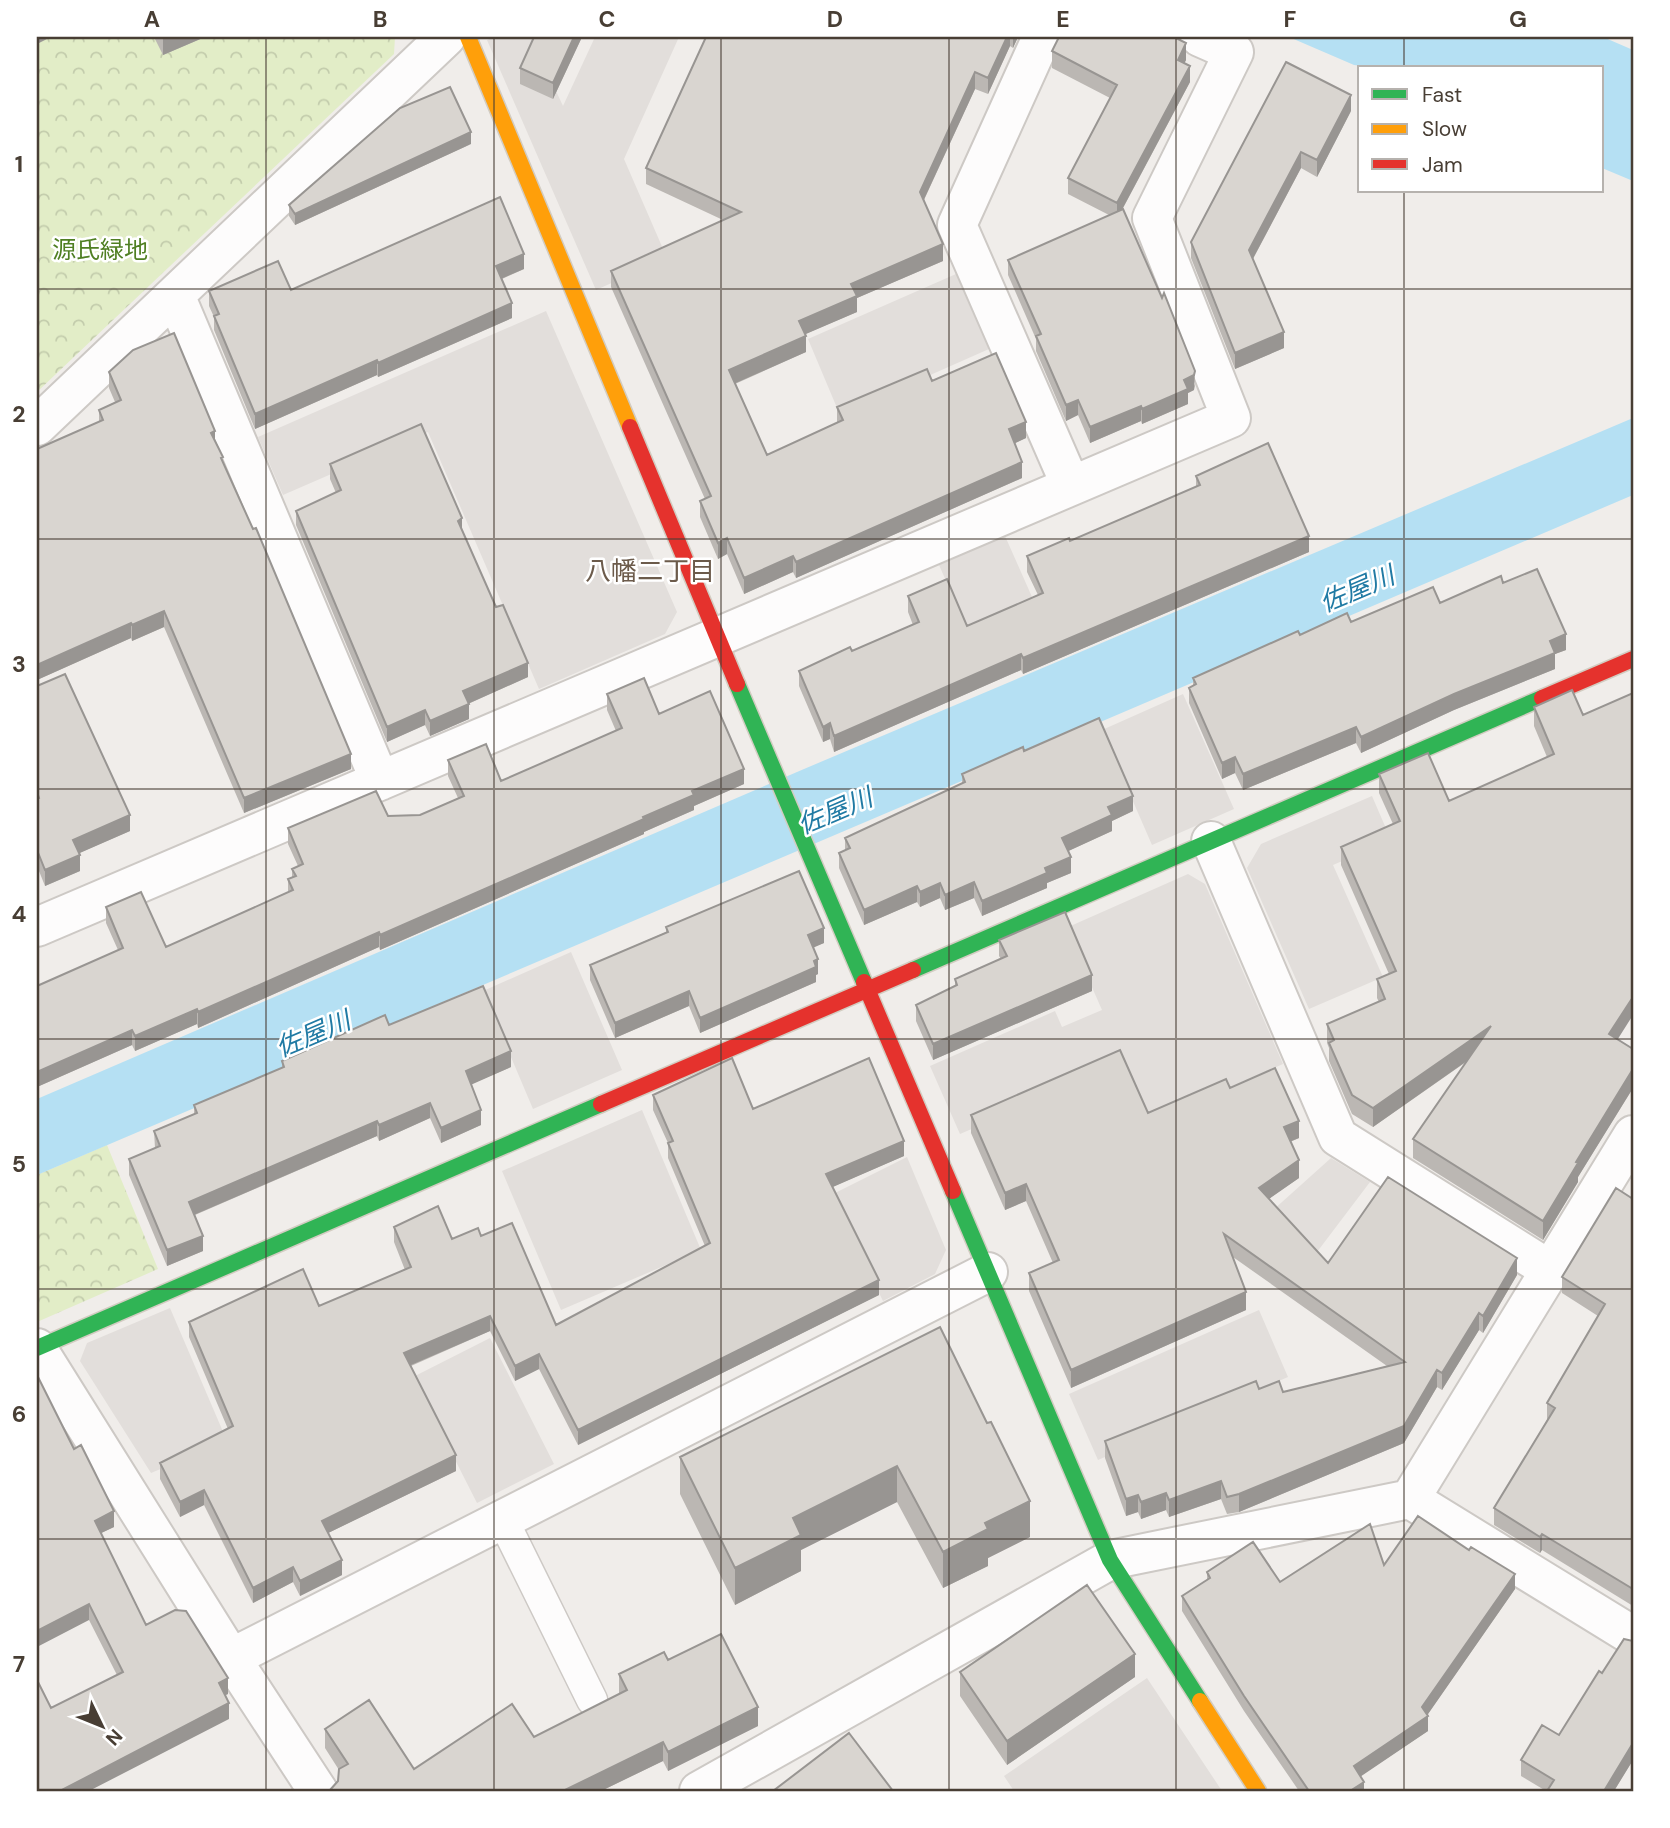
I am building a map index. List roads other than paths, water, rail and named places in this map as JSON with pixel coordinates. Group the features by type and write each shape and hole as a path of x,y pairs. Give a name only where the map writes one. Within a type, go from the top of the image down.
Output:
{"street":[{"path":"37,426 446,37"},
{"path":"468,37 717,637 1110,1560 1258,1791"},
{"path":"1042,37 957,225 1071,486"},
{"path":"37,927 1231,418 1152,218 1234,52 1200,37"},
{"path":"175,295 380,781"},
{"path":"318,1791 37,1348 1633,659"},
{"path":"1211,841 1338,1137 1550,1270"},
{"path":"1410,1499 1633,1135"},
{"path":"232,1658 988,1272"},
{"path":"699,1791 1110,1560 1410,1499 1633,1636"}],"lane":[{"path":"503,1520 592,1700"}],"water":[{"path":"1289,37 1603,37 1633,50 1633,181 1604,169 1604,66 1354,65"},
{"name":"佐屋川","path":"1633,418 1633,495 37,1175 37,1099 804,769"}],"district":[{"name":"八幡二丁目","path":"650,571"}],"park label":[{"name":"源氏緑地","path":"100,249"}]}
